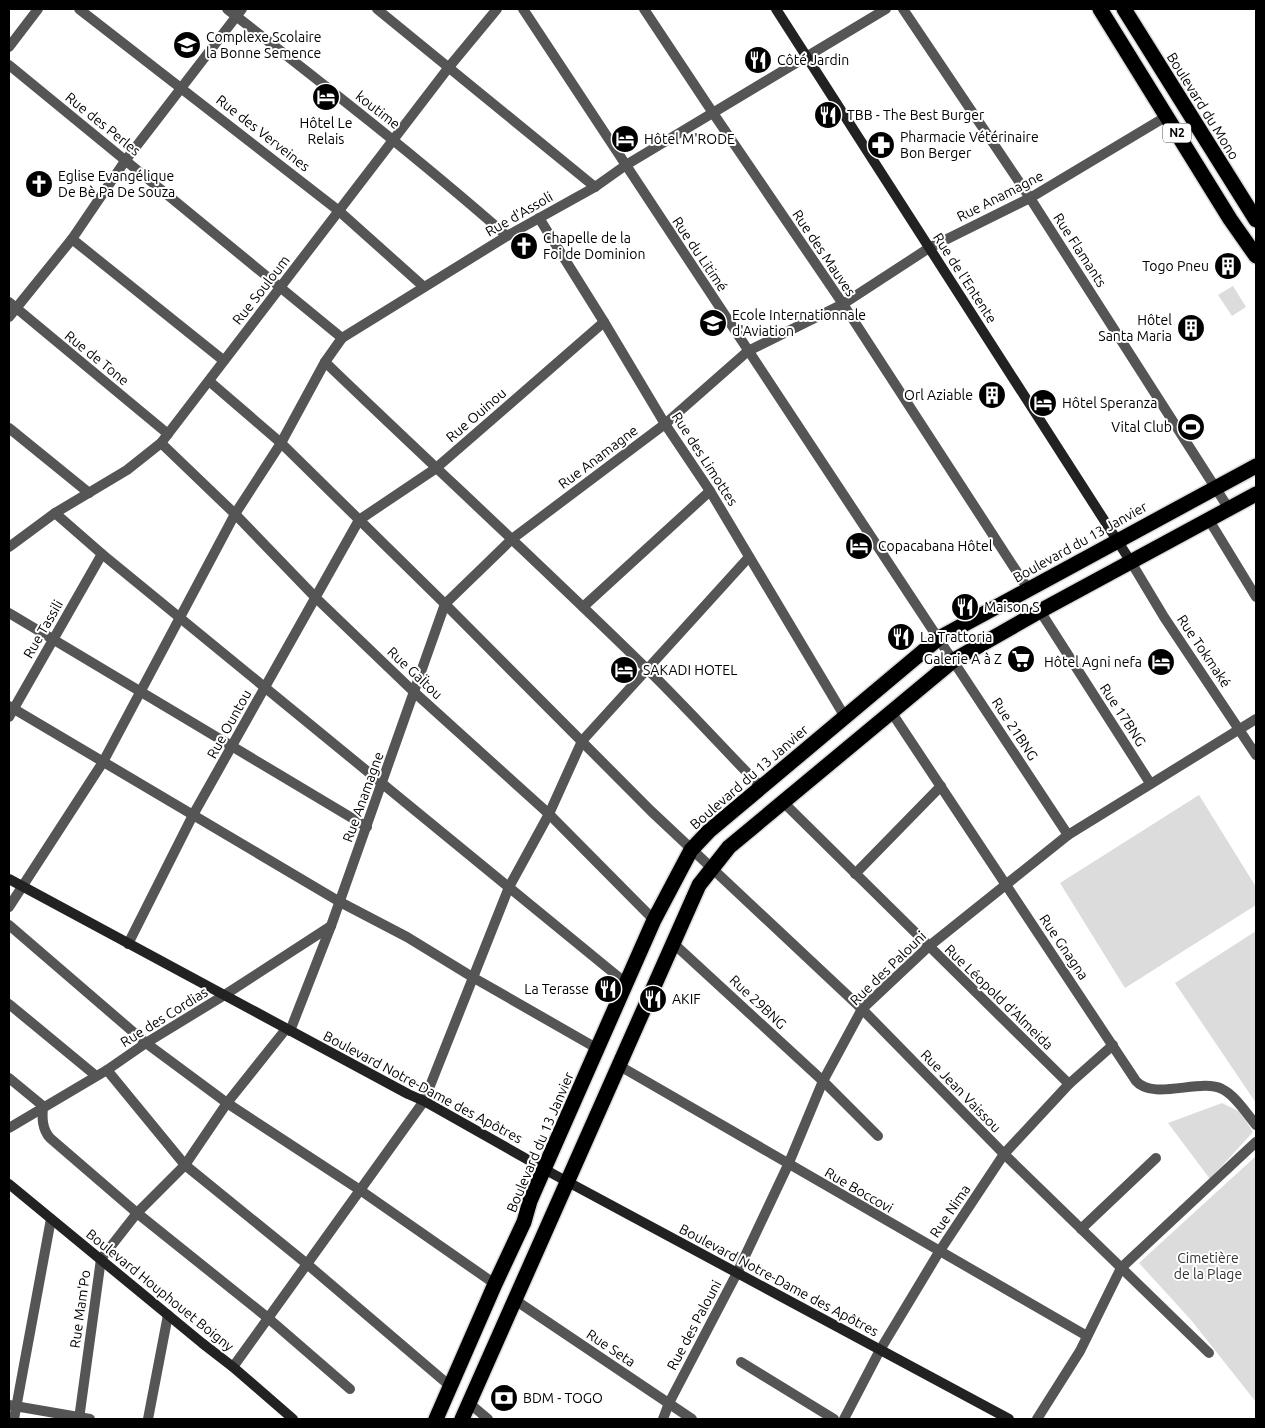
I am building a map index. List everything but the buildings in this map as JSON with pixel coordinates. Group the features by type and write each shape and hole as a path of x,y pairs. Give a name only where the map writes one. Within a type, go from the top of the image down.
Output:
{"highway":[{"name":"N2","path":"1100,9 1230,219 1256,256"},
{"name":"Boulevard du Mono","path":"1124,9 1256,220"},
{"name":"Boulevard du 13 Janvier","path":"436,1419 524,1222 530,1201 654,920 691,850 708,830 939,638 1256,466"},
{"path":"462,1419 699,885 710,869 729,847 954,660 1040,611 1256,494"}],"street":[{"path":"9,47 38,9"},
{"name":"Rue des Verveines","path":"79,9 339,210 424,287"},
{"name":"koutime","path":"227,9 239,12 454,189 507,236"},
{"path":"377,9 595,187"},
{"name":"Rue Souloum","path":"9,547 55,513 127,470 161,443 449,67 497,9"},
{"name":"Rue du Litimé","path":"523,9 939,638"},
{"name":"Rue des Mauves","path":"644,9 843,304 1028,590"},
{"name":"Rue de l'Entente","path":"776,9 1130,562"},
{"name":"Rue d'Assoli","path":"9,907 103,762 235,514 281,443 325,362 342,338 507,236 595,187 626,166 886,9"},
{"name":"Rue Flamants","path":"903,9 1030,198 1229,508"},
{"path":"9,317 12,306 72,239 126,161 239,12"},
{"name":"Rue des Perles","path":"9,65 342,338"},
{"name":"Rue Anamagne","path":"227,1103 288,1030 340,902 445,604 512,539 666,424 748,350 843,304 929,248 1030,198 1167,116"},
{"name":"Rue des Limottes","path":"539,218 666,424 710,491 845,717"},
{"path":"72,239 224,360"},
{"name":"Rue de Tone","path":"12,306 168,434"},
{"name":"Rue Ouinou","path":"359,520 435,468 604,322"},
{"path":"325,362 647,668 761,787"},
{"name":"Rue Jean Vaissou","path":"210,381 281,443 710,869 862,1009 1004,1154 1209,1353"},
{"path":"9,428 89,494"},
{"name":"Rue GaÏtou","path":"161,443 235,514 316,598 414,692 549,814 654,920"},
{"path":"583,607 710,491"},
{"path":"55,513 102,554 627,984"},
{"name":"Rue Ountou","path":"128,944 193,815 233,747 359,520"},
{"path":"1209,520 1256,597"},
{"name":"Rue Tassili","path":"10,710 54,639 102,554"},
{"path":"233,1367 424,1101 509,887 549,814 582,741 750,557"},
{"name":"Rue Tokmaké","path":"1130,562 1164,617 1256,755"},
{"name":"Rue 17BNG","path":"1040,611 1150,783"},
{"path":"9,613 367,827"},
{"name":"Rue 21BNG","path":"939,638 1068,835"},
{"path":"10,710 103,762 340,902 399,933 598,1049"},
{"name":"Rue Gnagna","path":"892,713 1136,1081 1142,1087 1153,1089 1220,1088 1230,1095 1256,1125"},
{"name":"Rue des Palouni","path":"663,1419 669,1403 737,1273 788,1165 823,1081 862,1009 928,947 1068,835 1256,719"},
{"path":"855,874 941,786"},
{"name":"Rue Léopold d'Almeida","path":"783,802 1069,1084"},
{"name":"Boulevard Notre-Dame des Apôtres","path":"9,879 223,996 424,1101 544,1169 1009,1419"},
{"path":"9,925 146,1043 227,1103 360,1190 495,1284"},
{"name":"Rue des Cordias","path":"9,1128 95,1075 107,1070 146,1043 331,926"},
{"name":"Rue 29BNG","path":"674,943 823,1081 878,1136"},
{"path":"9,1004 95,1075"},
{"name":"Rue Nima","path":"844,1419 880,1350 939,1252 1004,1154 1069,1084 1113,1045"},
{"name":"Rue Boccovi","path":"618,1065 788,1165 1087,1336"},
{"path":"107,1070 185,1165 307,1264 450,1386"},
{"path":"9,1078 43,1106 42,1119 47,1135 50,1138 136,1214 268,1318 350,1389"},
{"name":"Rue Mam'Po","path":"79,1418 101,1259 136,1214 185,1165 227,1103"},
{"path":"1037,1419 1080,1351 1121,1268 1256,1142"},
{"path":"1081,1229 1156,1158"},
{"name":"Boulevard Houphouet Boigny","path":"9,1184 168,1316 233,1367 293,1419"},
{"path":"14,1419 12,1406 51,1219"},
{"name":"Rue Seta","path":"515,1300 692,1419"},
{"path":"148,1419 168,1316"},
{"path":"741,1362 834,1419"},
{"path":"469,1403 488,1419"},
{"path":"12,1406 90,1419"}],"green space":[{"path":"1233,286 1246,307 1232,316 1218,295"},
{"path":"1199,795 1256,887 1256,905 1125,988 1060,883"},
{"path":"1256,931 1256,1103 1175,983"},
{"path":"1222,1103 1240,1112 1253,1132 1210,1179 1168,1123"},
{"name":"Cimetière de la Plage","path":"1256,1156 1256,1402 1191,1320 1139,1263"}],"place":[{"name":"Complexe Scolaire la Bonne Semence","path":"187,45"},
{"name":"Côté Jardin","path":"758,60"},
{"name":"Hôtel Le Relais","path":"326,97"},
{"name":"TBB - The Best Burger","path":"828,115"},
{"name":"Hôtel M'RODE","path":"625,139"},
{"name":"Pharmacie Vétérinaire Bon Berger","path":"881,145"},
{"name":"Eglise Evangélique De Bè Pa De Souza","path":"39,184"},
{"name":"Chapelle de la Foi de Dominion","path":"524,246"},
{"name":"Togo Pneu","path":"1228,266"},
{"name":"Ecole Internationnale d'Aviation","path":"713,323"},
{"name":"Hôtel Santa Maria","path":"1191,328"},
{"name":"Orl Aziable","path":"992,395"},
{"name":"Hôtel Speranza","path":"1043,403"},
{"name":"Vital Club","path":"1191,427"},
{"name":"Copacabana Hôtel","path":"859,546"},
{"name":"Maison S","path":"965,607"},
{"name":"La Trattoria","path":"901,637"},
{"name":"Galerie A à Z","path":"1021,659"},
{"name":"Hôtel Agni nefa","path":"1161,662"},
{"name":"SAKADI HOTEL","path":"624,670"},
{"name":"La Terasse","path":"608,989"},
{"name":"AKIF","path":"653,999"},
{"name":"BDM - TOGO","path":"504,1398"}]}
